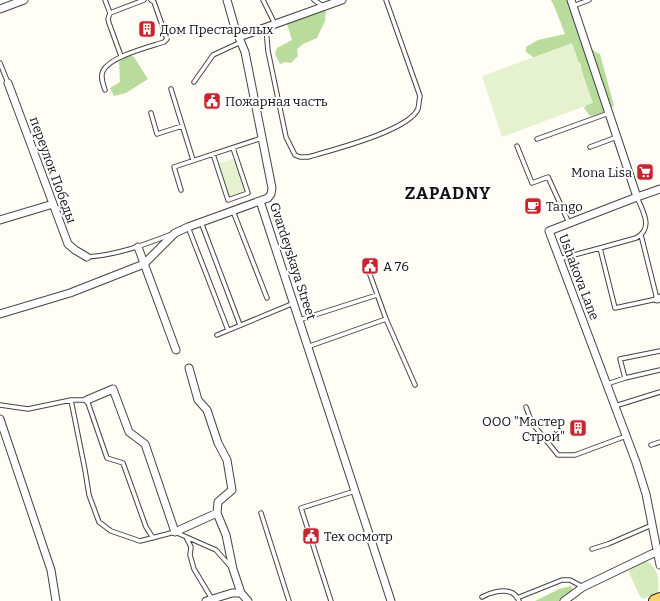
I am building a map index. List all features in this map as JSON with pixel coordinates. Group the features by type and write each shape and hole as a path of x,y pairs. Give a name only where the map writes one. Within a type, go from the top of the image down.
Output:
{"main road":[{"path":"655,601 660,599"}],"street":[{"path":"0,9 24,0"},
{"name":"Gvardeyskaya Street","path":"227,0 235,28 245,52 272,188 271,194 268,198 260,201 391,601"},
{"path":"240,40 266,28 342,0"},
{"path":"572,3 637,197"},
{"name":"переулок Победы","path":"8,83 68,244 87,257"},
{"name":"Ushakova Lane","path":"660,190 637,197 549,231 607,384 646,494 660,564"},
{"path":"0,314 70,292 144,264 175,233 260,201"},
{"path":"0,220 52,204"},
{"path":"138,248 176,350"},
{"path":"189,368 198,400 206,410 218,443 227,460 232,490 218,502 217,513 226,535 233,570 241,593 248,601"},
{"path":"87,400 113,389 129,432 145,444 175,532 217,513"},
{"path":"0,419 51,570 56,601"},
{"path":"564,601 583,587 658,550"},
{"path":"209,600 232,593 241,593"}],"lane":[{"path":"105,0 110,13 108,18 109,23 121,56"},
{"path":"110,13 144,0"},
{"path":"105,90 102,76 103,70 121,56 164,42 166,39 167,36 154,2 151,0"},
{"path":"263,0 276,25"},
{"path":"314,0 323,7"},
{"path":"266,28 268,50 286,137 295,155 300,158 308,157 388,131 409,119 418,109 420,96 386,0"},
{"path":"572,3 589,0"},
{"path":"194,82 213,55 240,40"},
{"path":"0,63 8,83"},
{"path":"171,90 193,160"},
{"path":"151,113 157,134 182,126"},
{"path":"537,139 609,113"},
{"path":"590,147 617,137"},
{"path":"181,190 174,167 262,138"},
{"path":"517,146 532,183 548,177 569,223"},
{"path":"213,154 228,200 248,193 233,148"},
{"path":"559,259 636,238 642,235 645,231 646,221 637,197"},
{"path":"233,211 267,298"},
{"path":"201,222 240,325"},
{"path":"188,227 228,330"},
{"path":"87,257 138,248 175,233"},
{"path":"600,248 615,308 659,298 642,235"},
{"path":"369,272 386,319 415,385"},
{"path":"299,320 377,296"},
{"path":"217,334 294,303"},
{"path":"307,347 386,319"},
{"path":"625,378 620,359 660,351"},
{"path":"607,384 625,378 660,370"},
{"path":"615,406 660,392"},
{"path":"71,400 89,495 100,522 111,531 140,541 175,532 216,550 233,570"},
{"path":"0,405 28,409 71,400 87,400 107,458 123,463 146,527 153,538"},
{"path":"526,408 532,423 558,455 574,455 626,436"},
{"path":"651,445 660,442"},
{"path":"331,601 300,508 355,491"},
{"path":"261,513 290,601"},
{"path":"592,548 608,544 652,525"},
{"path":"186,537 191,547 190,555 194,569 209,600"},
{"path":"482,597 490,592 510,591 515,594 518,599 562,580 570,580 583,587"}],"green space":[{"path":"551,0 568,0 584,39 594,51 600,54 614,106 590,116 584,108 589,100 580,63 536,59 526,52 526,47 538,40 565,34"},
{"path":"323,9 326,11 325,21 317,38 303,44 297,49 298,56 291,63 286,62 280,64 275,54 277,48 292,40 287,24 295,19"},
{"path":"572,43 593,103 502,137 482,76"},
{"path":"129,55 134,57 148,79 126,93 114,96 110,88 120,82 119,62"},
{"path":"236,158 248,193 228,200 216,164"},
{"path":"646,561 653,566 657,574 659,587 658,592 643,599 640,596 629,573 631,567"},
{"path":"571,586 573,591 561,601 535,601 559,589"}],"place":[{"name":"Дом Престарелых","path":"147,29"},
{"name":"Пожарная часть","path":"212,101"},
{"name":"Mona Lisa","path":"645,172"},
{"name":"Tango","path":"533,206"},
{"name":"А 76","path":"370,266"},
{"name":"ООО \"Мастер Строй\"","path":"578,428"},
{"name":"Тех осмотр","path":"311,536"}],"district":[{"name":"ZAPADNY","path":"448,193"}]}
